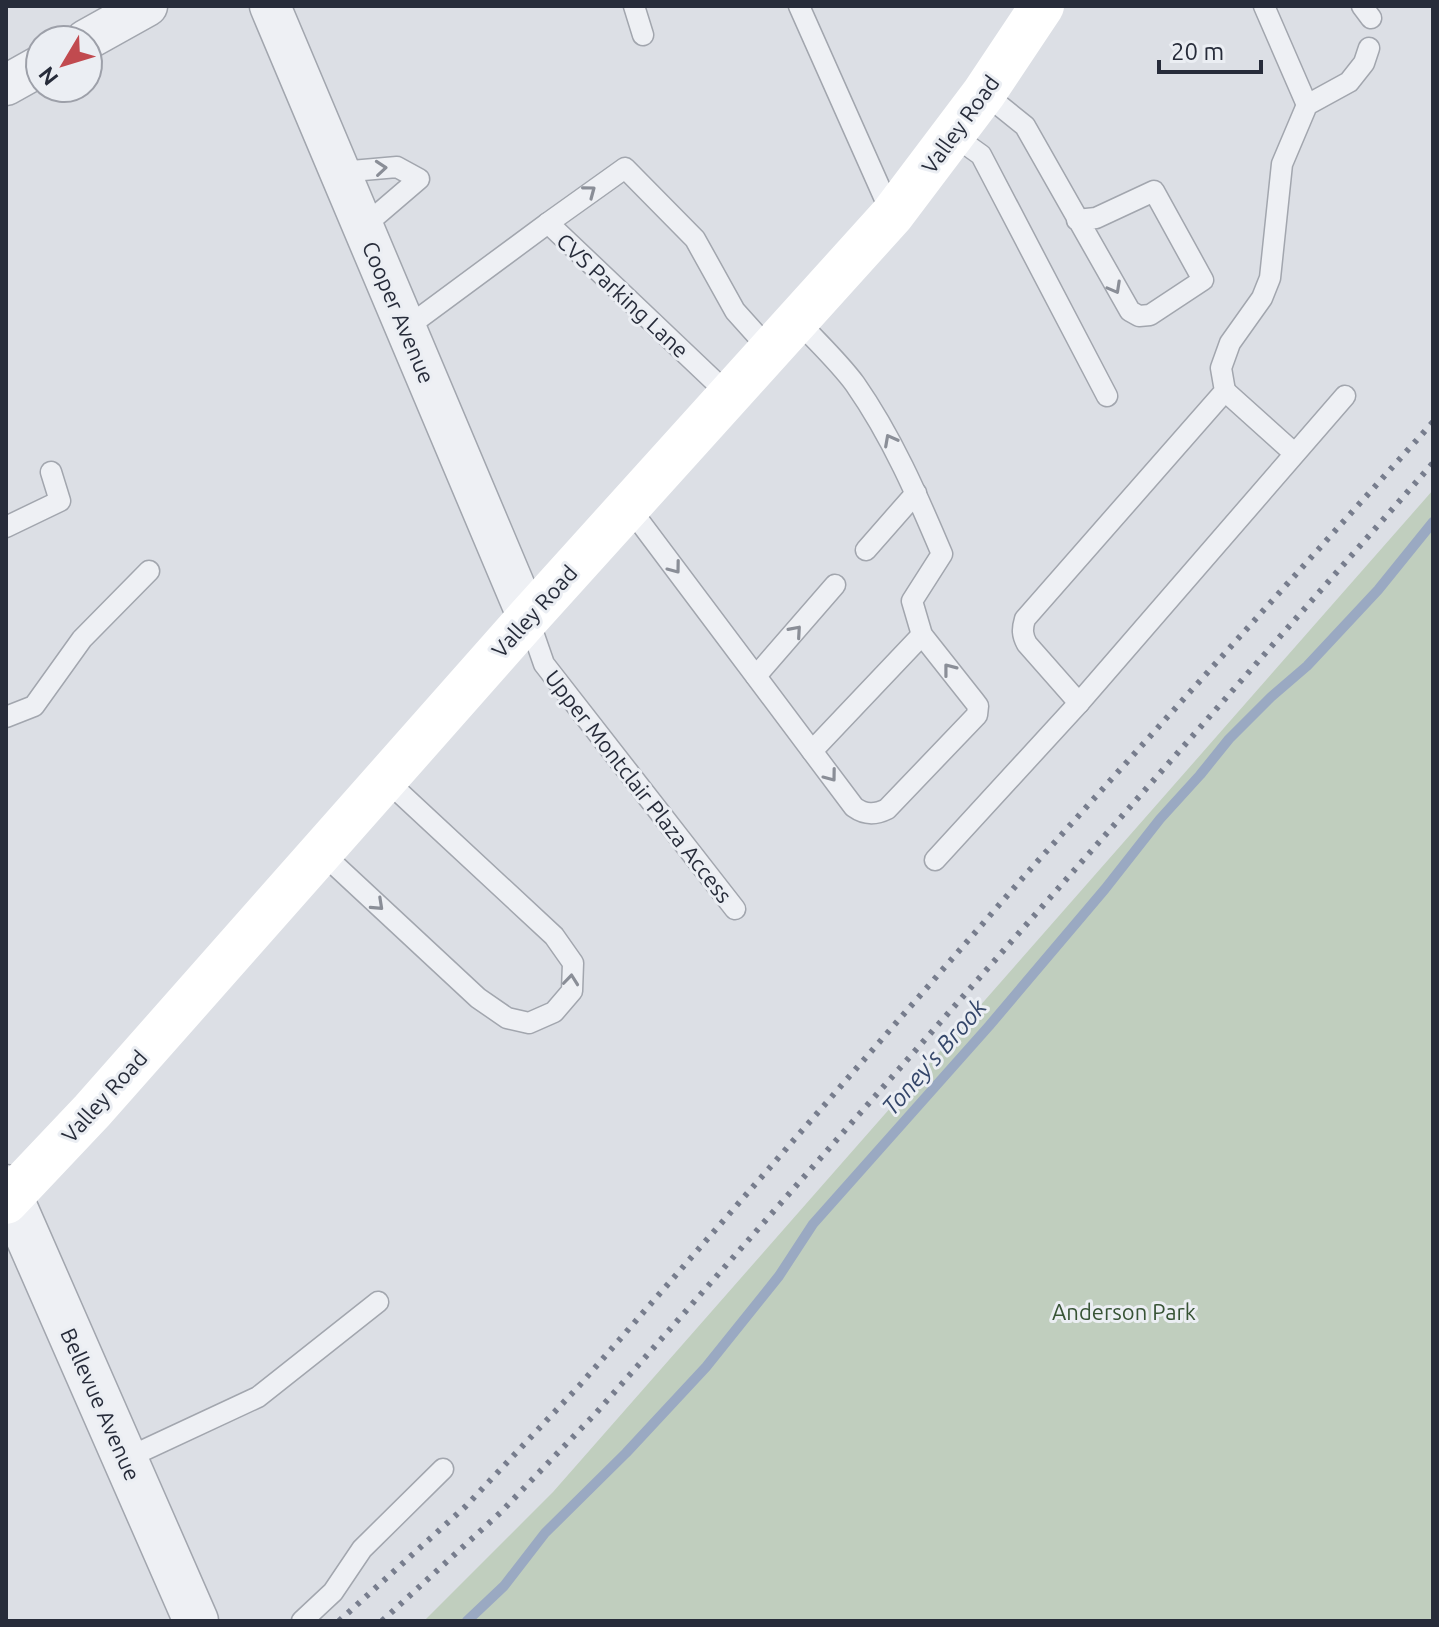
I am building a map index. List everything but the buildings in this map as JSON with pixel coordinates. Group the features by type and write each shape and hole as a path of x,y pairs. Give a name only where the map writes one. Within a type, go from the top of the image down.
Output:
{"main road":[{"name":"Valley Road","path":"7,1195 92,1111 628,506 892,215 984,93 1042,6"}],"street":[{"path":"104,30 147,6"},
{"name":"Cooper Avenue","path":"270,6 528,618"},
{"path":"6,85 24,75"},
{"name":"Bellevue Avenue","path":"7,1195 196,1621"}],"lane":[{"path":"634,6 643,35"},
{"path":"799,6 892,215"},
{"path":"1264,6 1307,105"},
{"path":"1294,453 1225,391 1221,368 1230,343 1262,298 1270,278 1282,164 1307,105 1349,82 1364,63 1369,48"},
{"path":"984,93 1025,126 1077,220 1125,306 1133,314 1150,315 1203,280 1154,191 1096,218 1077,220"},
{"path":"953,135 981,155 1107,396"},
{"path":"340,172 397,167 419,179 363,227"},
{"name":"CVS Parking Lane","path":"729,395 548,223 625,168 695,239 735,311 784,335"},
{"path":"406,328 548,223"},
{"path":"628,506 854,807 867,814 887,809 977,715 978,706 922,635 912,601 942,554 887,434 853,382 784,335"},
{"path":"1079,703 1027,644 1022,628 1025,619 1225,391"},
{"path":"935,860 1079,703 1345,396"},
{"path":"6,527 60,501 51,472"},
{"path":"866,550 916,493"},
{"path":"6,717 34,706 82,639 149,571"},
{"path":"756,676 835,585"},
{"name":"Upper Montclair Plaza Access","path":"528,618 544,664 735,909"},
{"path":"812,751 922,635"},
{"path":"321,852 478,998 507,1018 529,1023 554,1012 572,991 573,963 554,936 385,779"},
{"path":"125,1459 258,1397 378,1302"},
{"path":"302,1621 333,1592 362,1549 443,1469"}],"green space":[{"name":"Anderson Park","path":"1433,490 1433,1621 424,1621 553,1492"}],"waterway":[{"name":"Toney's Brook","path":"467,1621 504,1586 545,1533 626,1453 706,1367 779,1276 813,1224 989,1026 1160,819 1229,739 1307,666 1378,590 1433,522"}],"railway":[{"path":"339,1621 466,1506 579,1386 1027,873 1433,422"},
{"path":"382,1621 501,1512 596,1413 1433,463"}]}
